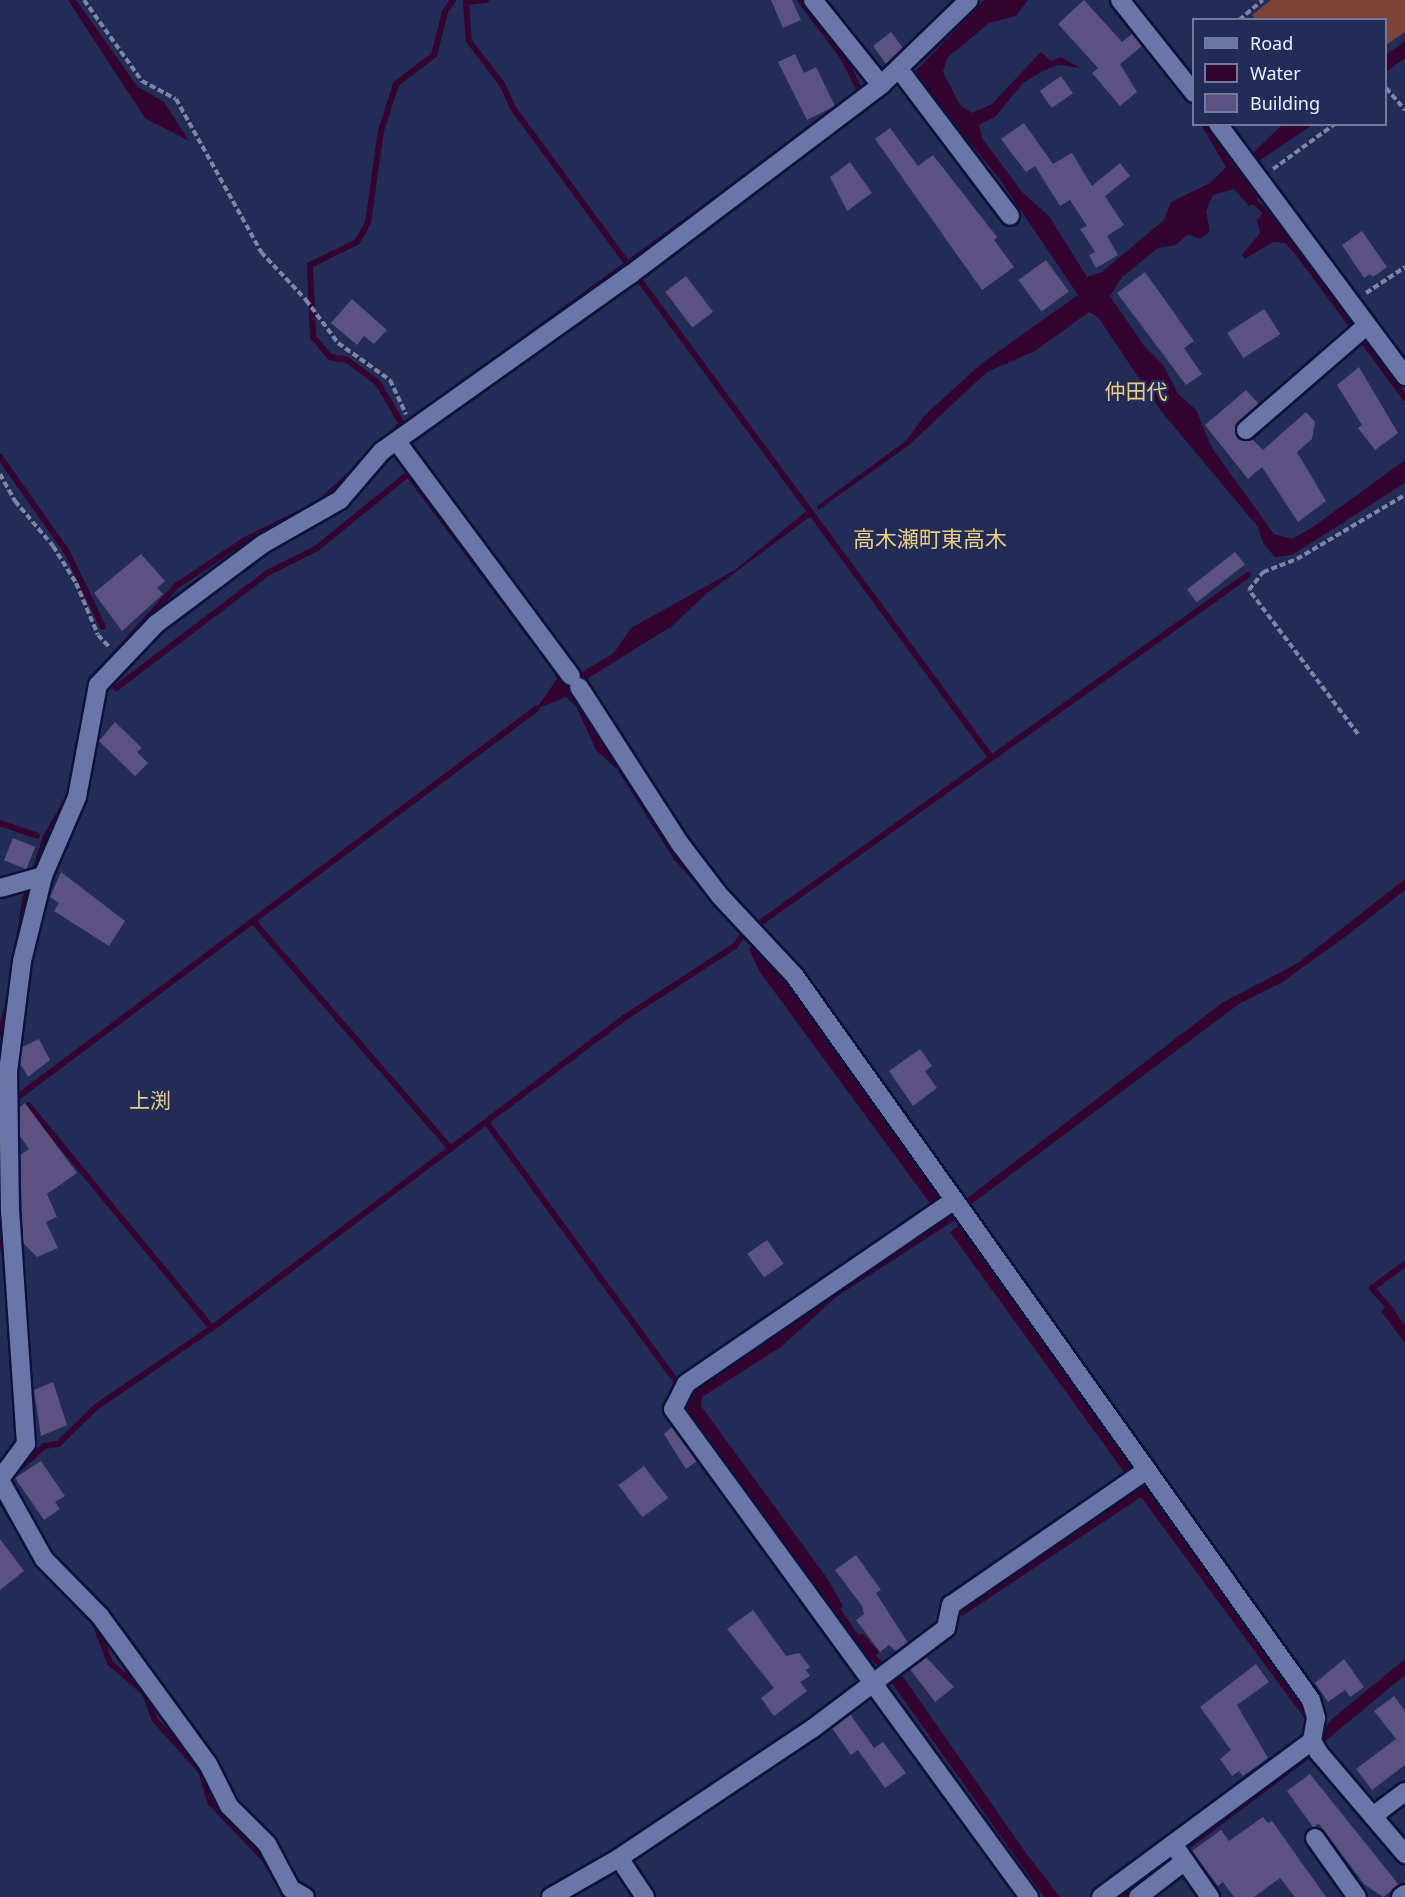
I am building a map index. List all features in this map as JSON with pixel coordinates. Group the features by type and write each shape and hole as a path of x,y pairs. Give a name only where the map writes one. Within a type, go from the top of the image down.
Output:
{"street":[{"path":"813,0 881,85"},
{"path":"305,1897 291,1889 267,1844 229,1806 208,1764 100,1616 44,1559 0,1480 26,1444 10,1212 8,1072 22,961 43,876 77,797 98,685 156,624 263,544 340,500 382,451 398,443 634,273 881,85 969,0"},
{"path":"1120,0 1192,90"},
{"path":"899,69 1010,216"},
{"path":"1220,126 1258,175 1350,303 1359,331 1405,376"},
{"path":"1246,430 1359,331"},
{"path":"398,443 575,682 681,845 752,931 794,975 1311,1700 1316,1718 1316,1747 1405,1854"},
{"path":"0,888 43,876"},
{"path":"958,1207 681,1389 673,1409 680,1424 883,1674 1029,1897"},
{"path":"551,1897 619,1858 812,1729 946,1628 951,1605 1147,1470"},
{"path":"1101,1897 1316,1747"},
{"path":"1373,1816 1405,1792"},
{"path":"1315,1838 1357,1897"},
{"path":"1173,1845 1210,1897"},
{"path":"619,1858 645,1897"},
{"path":"1138,1897 1185,1861"},
{"path":"1401,1897 1405,1894"}],"path":[{"path":"84,0 142,81 176,99 261,252 306,300 338,343 390,380 414,431"},
{"path":"1241,18 1263,0"},
{"path":"1387,89 1405,110"},
{"path":"1258,175 1332,126"},
{"path":"1350,303 1405,267"},
{"path":"0,474 15,501 53,546 76,583 98,635 109,647"},
{"path":"1358,734 1249,590 1263,572 1297,559 1405,495"}],"shaded area":[{"path":"1271,0 1405,0 1405,32 1387,44 1387,18 1255,18 1252,15"}],"water":[{"path":"68,0 76,0 137,86 164,102 189,141 145,118"},
{"path":"984,0 1028,0 1016,16 989,23 947,58 943,72 960,105 972,113 992,104 1041,52 1051,61 1061,57 1081,68 1058,65 1043,71 1023,83 995,117 979,125 982,138 1022,192 1049,216 1087,277 1102,272 1164,220 1171,202 1210,183 1226,167 1202,126 1209,126 1239,166 1281,126 1311,126 1249,168 1259,192 1256,203 1249,206 1234,189 1213,195 1206,211 1210,231 1200,239 1188,234 1176,245 1158,248 1122,277 1110,296 1144,346 1164,366 1178,394 1196,410 1212,448 1274,534 1292,539 1313,527 1405,460 1405,483 1292,555 1275,557 1263,543 1258,527 1161,411 1098,317 1089,312 1035,351 987,372 909,445 818,510 817,506 907,440 924,416 981,364 1078,295 1001,181 914,73"},
{"path":"1405,41 1405,58 1387,71 1387,54"},
{"path":"1265,211 1275,216 1305,257 1302,262 1285,243 1273,242 1245,259 1242,255 1260,233 1257,220"},
{"path":"805,512 811,516 706,594 672,626 582,682 577,675 614,653 631,628 735,570"},
{"path":"545,655 619,761 617,769 596,750 576,706 566,697 536,709 557,679"},
{"path":"1405,879 1405,890 1349,934 1281,983 1239,1004 970,1205 965,1200 1222,1003 1298,963"},
{"path":"754,944 790,981 944,1198 932,1206 760,972 749,949"},
{"path":"953,1210 958,1218 836,1297 781,1347 702,1397 701,1406 827,1578 843,1606 833,1615 686,1413 686,1399 704,1380"},
{"path":"961,1224 1128,1456 1134,1472 1127,1476 950,1232"},
{"path":"1389,1304 1405,1325 1405,1343 1381,1311"},
{"path":"1145,1482 1307,1706 1305,1719 1141,1497 962,1616 957,1608"},
{"path":"863,1634 879,1652 870,1662 848,1635"},
{"path":"1405,1659 1405,1675 1324,1742 1325,1728 1332,1719"},
{"path":"899,1671 1026,1853 1060,1897 1044,1897 889,1679"}],"building":[{"path":"771,0 792,0 801,20 783,28"},
{"path":"1084,0 1122,42 1132,34 1142,46 1120,64 1137,92 1120,106 1092,73 1098,68 1058,24"},
{"path":"891,32 903,48 886,64 873,46"},
{"path":"795,54 804,73 816,67 835,106 807,120 778,62"},
{"path":"1061,76 1073,93 1052,108 1040,91"},
{"path":"1024,123 1053,164 1072,153 1092,186 1120,163 1130,176 1105,196 1124,225 1107,236 1118,255 1096,268 1089,255 1095,252 1080,229 1087,226 1070,200 1060,206 1035,166 1026,172 1001,139"},
{"path":"890,128 918,166 933,155 997,237 994,240 1014,267 982,290 875,139"},
{"path":"850,162 872,193 847,211 830,177"},
{"path":"1362,231 1387,267 1373,277 1370,274 1364,278 1342,245"},
{"path":"1046,260 1069,292 1041,312 1018,280"},
{"path":"1145,272 1194,341 1184,348 1202,374 1186,385 1117,293"},
{"path":"686,276 713,312 692,328 665,292"},
{"path":"352,299 387,330 374,344 364,336 357,345 331,323"},
{"path":"1264,309 1280,334 1243,358 1227,333"},
{"path":"1359,367 1398,433 1375,450 1358,428 1362,425 1337,385"},
{"path":"1246,390 1259,404 1236,426 1242,440 1252,439 1263,450 1306,412 1315,422 1312,439 1297,452 1326,501 1298,522 1262,467 1248,479 1205,425"},
{"path":"1235,552 1245,565 1197,602 1187,590"},
{"path":"141,554 165,581 157,588 163,594 122,631 94,593"},
{"path":"115,722 142,748 137,752 148,763 135,776 99,741"},
{"path":"13,838 35,847 26,869 4,860"},
{"path":"61,872 125,921 109,946 54,911 59,903 50,897"},
{"path":"39,1039 50,1060 28,1077 20,1063 22,1047"},
{"path":"920,1049 932,1066 925,1071 937,1088 913,1106 889,1071"},
{"path":"25,1103 77,1173 47,1194 57,1217 46,1222 58,1248 37,1257 23,1243 20,1155 29,1149 20,1136 20,1107"},
{"path":"767,1240 784,1264 764,1278 747,1254"},
{"path":"53,1382 67,1425 41,1436 34,1390"},
{"path":"672,1427 697,1461 686,1469 664,1434"},
{"path":"41,1461 65,1496 55,1502 60,1509 44,1520 15,1478"},
{"path":"644,1466 668,1498 643,1517 618,1485"},
{"path":"0,1539 24,1571 0,1590"},
{"path":"856,1555 881,1590 876,1593 908,1643 896,1651 889,1645 880,1652 856,1620 864,1614 862,1606 835,1570"},
{"path":"753,1610 786,1656 799,1653 810,1667 806,1670 810,1676 800,1682 807,1691 774,1716 761,1698 774,1688 727,1629"},
{"path":"926,1657 954,1687 935,1702 910,1669"},
{"path":"1344,1659 1364,1687 1350,1697 1345,1690 1328,1702 1315,1683"},
{"path":"1256,1664 1269,1682 1237,1705 1268,1758 1243,1776 1239,1771 1232,1776 1220,1759 1231,1750 1200,1707"},
{"path":"1394,1696 1405,1711 1405,1765 1372,1790 1356,1769 1396,1739 1374,1711"},
{"path":"850,1714 874,1748 883,1742 906,1773 885,1788 858,1750 851,1755 832,1728"},
{"path":"1310,1774 1399,1885 1383,1897 1364,1884 1319,1824 1313,1827 1287,1791"},
{"path":"1263,1817 1268,1823 1272,1821 1326,1897 1295,1897 1280,1878 1254,1897 1234,1897 1223,1882 1218,1886 1192,1851 1221,1830 1229,1841"}],"waterway":[{"path":"389,436 402,424 378,383 347,360 330,357 313,337 310,265 357,242 368,223 381,131 396,84 434,55 445,12 453,0"},
{"path":"486,0 466,2 469,41 502,84 513,108 990,756"},
{"path":"800,0 843,57 861,93 858,95"},
{"path":"497,359 719,197"},
{"path":"1256,203 1269,216"},
{"path":"1299,254 1405,398"},
{"path":"0,457 67,552 103,627"},
{"path":"320,502 352,473"},
{"path":"116,688 269,572 317,548 408,474 529,634"},
{"path":"101,670 176,586 245,540 306,510"},
{"path":"753,928 1248,575"},
{"path":"19,1096 536,709"},
{"path":"618,765 676,857 745,934"},
{"path":"19,939 25,900 46,837 67,800"},
{"path":"0,823 37,836"},
{"path":"253,921 451,1149"},
{"path":"16,1471 45,1446 58,1444 96,1407 212,1328 624,1018 735,946 742,936"},
{"path":"0,1034 9,1000"},
{"path":"28,1105 212,1328"},
{"path":"487,1123 682,1389"},
{"path":"0,1240 0,1246"},
{"path":"1392,1311 1372,1288 1405,1264"},
{"path":"0,1501 8,1509"},
{"path":"36,1560 59,1586"},
{"path":"834,1605 859,1641"},
{"path":"94,1620 110,1663 145,1693 155,1720 201,1771 211,1803 266,1861 286,1897"},
{"path":"869,1654 886,1669"},
{"path":"1120,1897 1309,1755 1328,1734"}],"district":[{"name":"仲田代","path":"1136,391"},
{"name":"高木瀬町東高木","path":"930,539"},
{"name":"上渕","path":"150,1100"}]}
